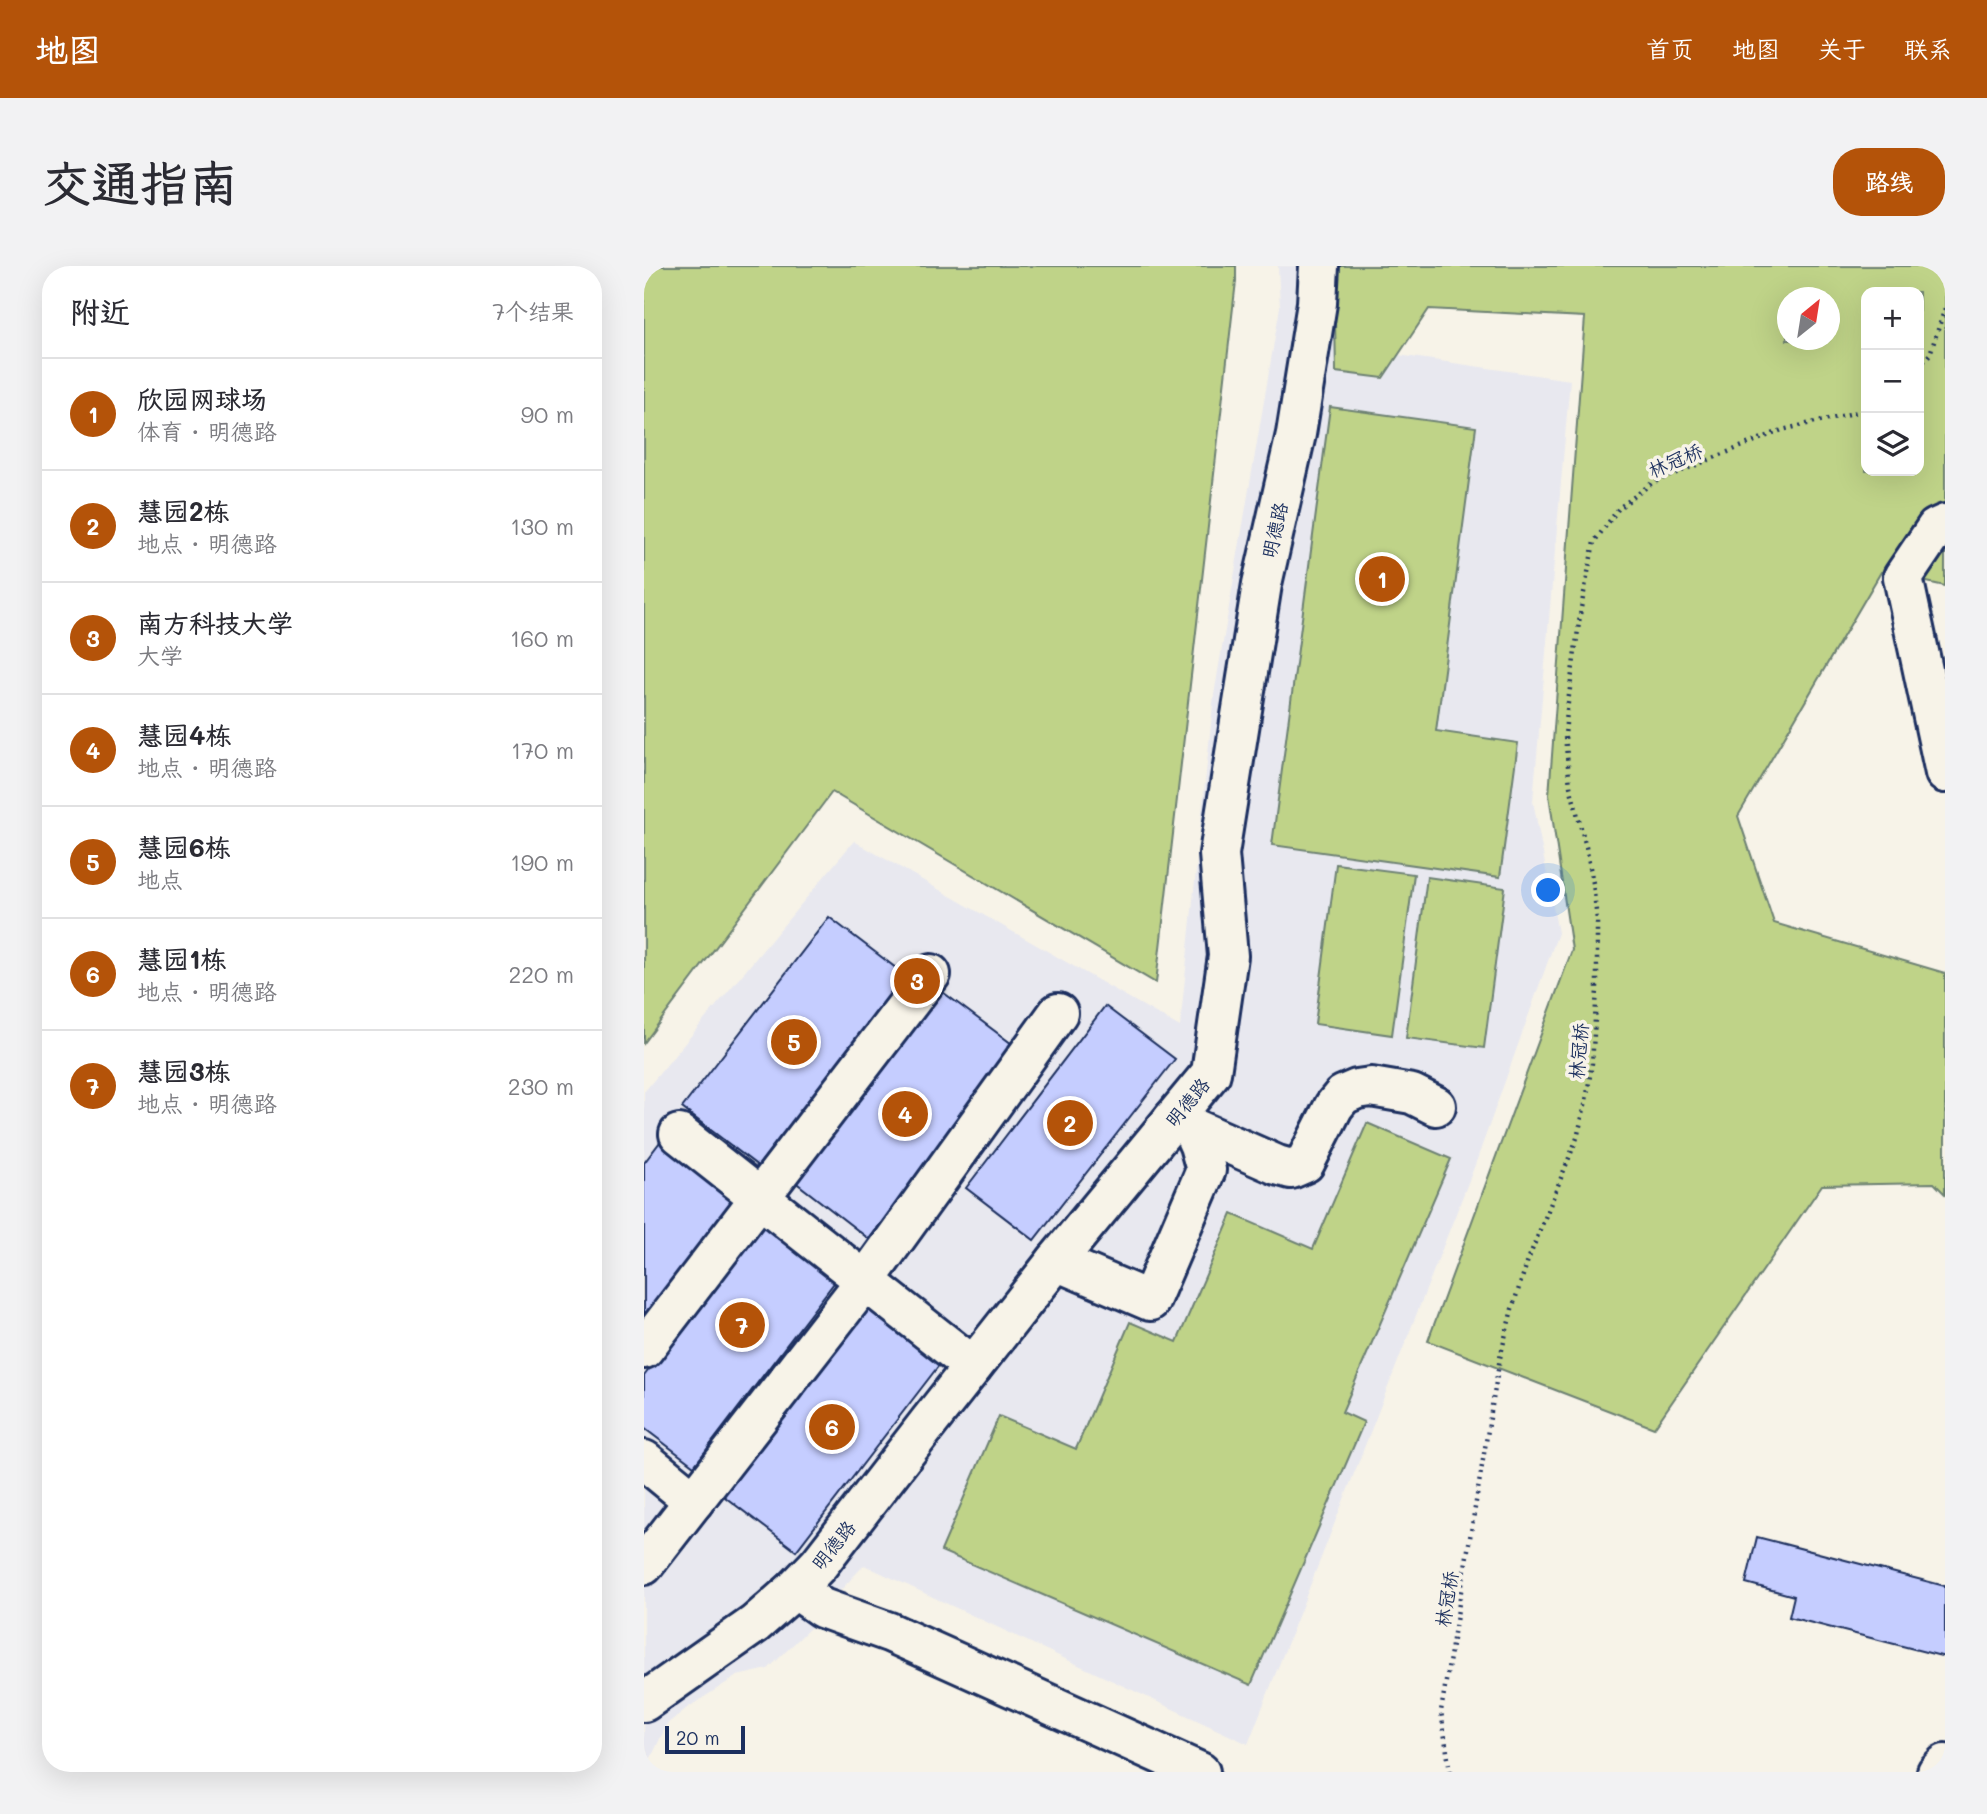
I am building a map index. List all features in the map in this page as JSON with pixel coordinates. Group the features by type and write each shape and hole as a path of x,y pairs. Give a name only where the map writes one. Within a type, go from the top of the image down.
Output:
{"street":[{"name":"明德路","path":"644,1702 755,1624 819,1564 1056,1261 1182,1123 1211,1073 1228,956 1219,854 1262,584 1296,434 1317,303 1319,266"},
{"path":"1945,524 1936,528 1903,577 1945,773"},
{"path":"644,1349 931,974"},
{"path":"644,1565 865,1281 1058,1013"},
{"path":"1182,1123 1292,1169 1305,1163 1334,1106 1343,1095 1371,1087 1412,1094 1436,1106"},
{"path":"1056,1261 1150,1301 1206,1170 1199,1145 1182,1123"},
{"path":"679,1134 973,1366"},
{"path":"1206,1170 1249,1152"},
{"path":"644,1460 694,1501"},
{"path":"795,1589 822,1608 889,1632 1200,1772"},
{"path":"1937,1772 1945,1764"}],"path":[{"path":"1924,361 1930,354 1945,308"},
{"name":"林冠桥","path":"1450,1772 1441,1711 1500,1358 1528,1260 1577,1138 1592,1063 1597,990 1597,920 1588,859 1570,786 1565,736 1581,608 1594,541 1619,508 1652,483 1782,430 1861,411"}],"shaded area":[{"path":"1278,266 1355,266 1357,349 1570,380 1533,801 1558,933 1475,1165 1248,1744 864,1565 840,1591 828,1629 812,1626 768,1669 737,1676 687,1708 667,1724 644,1769 644,1092 854,841 1180,1027 1214,695 1280,307"}],"green space":[{"path":"644,266 1236,266 1156,983 832,792 644,1043"},
{"path":"1334,266 1945,266 1945,586 1881,572 1738,816 1774,923 1945,973 1945,1194 1934,1183 1822,1185 1654,1428 1428,1341 1572,950 1549,795 1585,317 1429,309 1383,378 1336,372"},
{"path":"1330,407 1476,427 1436,731 1518,743 1500,877 1272,845"},
{"path":"1336,864 1414,874 1392,1035 1315,1024"},
{"path":"1427,877 1505,888 1484,1048 1406,1038"},
{"path":"1367,1123 1451,1159 1342,1412 1364,1422 1251,1685 941,1551 999,1416 1076,1449 1130,1322 1177,1342 1232,1214 1313,1249"}],"building":[{"path":"829,917 905,975 758,1166 682,1108"},
{"path":"940,990 1016,1047 869,1239 794,1181"},
{"path":"1105,1006 1175,1059 1034,1240 966,1188"},
{"path":"663,1138 738,1196 644,1318 644,1163"},
{"path":"766,1218 840,1275 694,1466 644,1428 644,1376"},
{"path":"868,1302 943,1360 796,1551 721,1494"},
{"path":"1757,1537 1945,1586 1945,1657 1789,1617 1794,1596 1746,1583"}],"place":[{"name":"欣园网球场","path":"1382,579"},
{"name":"南方科技大学","path":"917,981"},
{"name":"慧园6栋","path":"794,1042"},
{"name":"慧园4栋","path":"905,1114"},
{"name":"慧园2栋","path":"1070,1123"},
{"name":"慧园3栋","path":"742,1325"},
{"name":"慧园1栋","path":"832,1427"}]}
